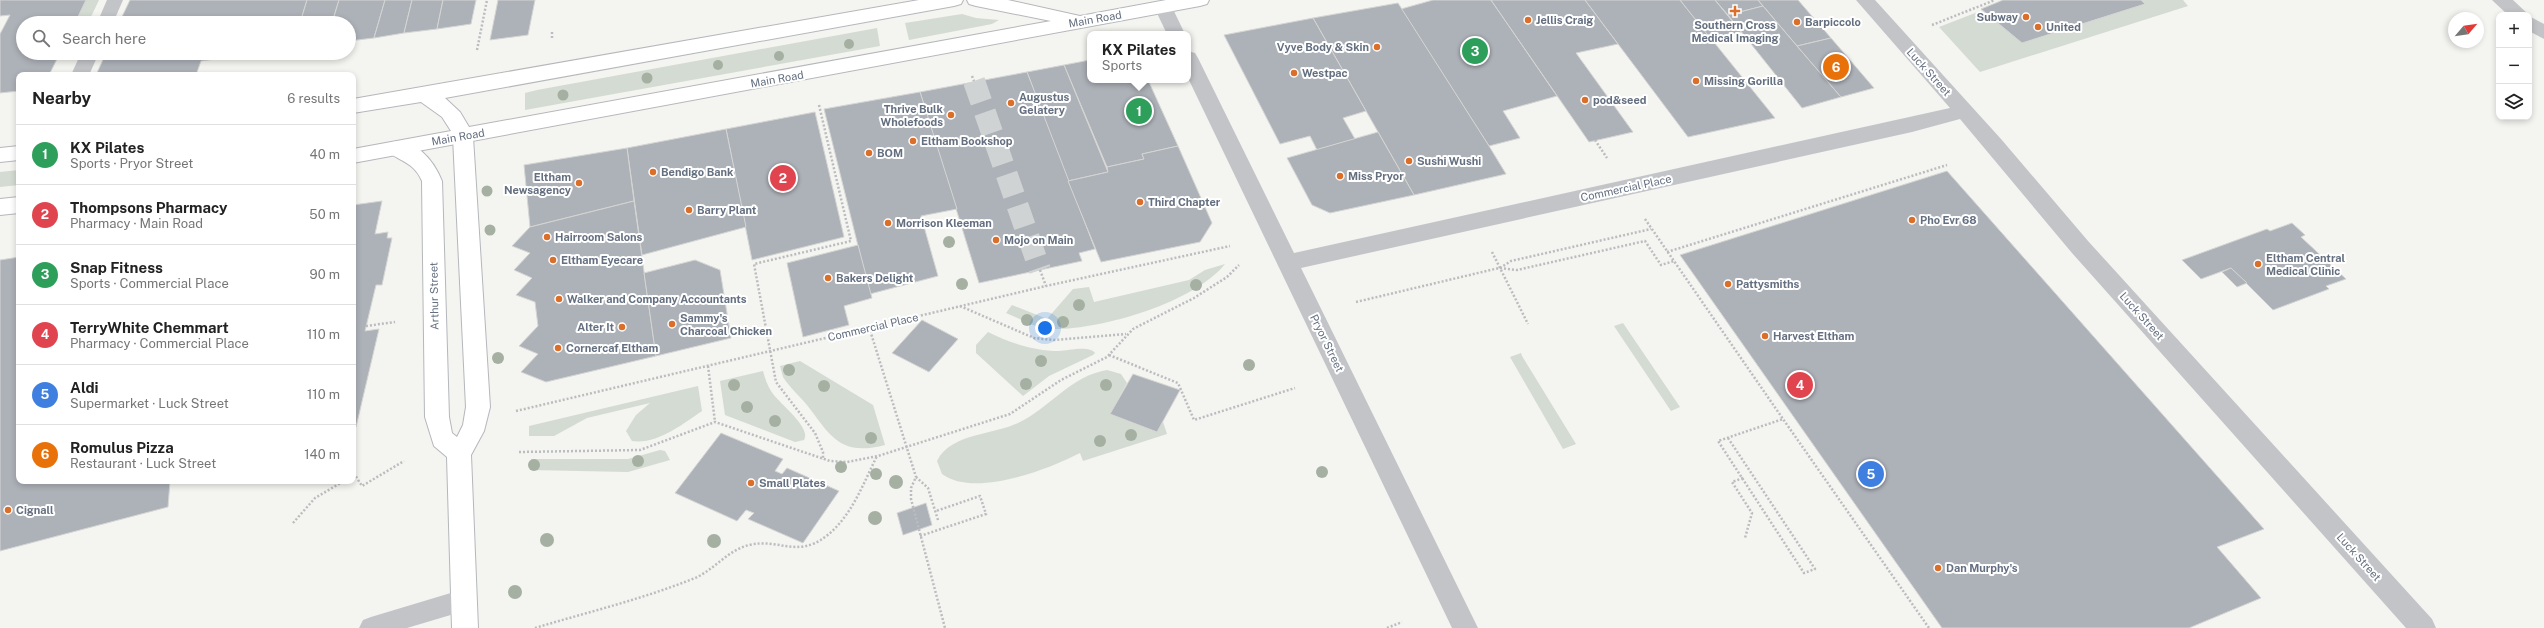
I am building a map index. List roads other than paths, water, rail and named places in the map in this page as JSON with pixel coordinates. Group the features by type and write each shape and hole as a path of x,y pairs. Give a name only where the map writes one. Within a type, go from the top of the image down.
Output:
{"main road":[{"path":"356,106 424,95 954,0"},
{"path":"976,0 1086,21"},
{"name":"Main Road","path":"356,155 1200,0"},
{"path":"424,95 440,102 452,112 463,136 478,407 474,431 469,441 459,452 465,628"},
{"name":"Arthur Street","path":"396,148 411,153 422,161 432,181 437,417 442,439 459,452"},
{"path":"0,155 16,152"},
{"path":"0,207 16,204"}],"street":[{"name":"Luck Street","path":"1865,0 1965,111 2080,247 2423,628"},
{"path":"2501,0 2516,12"},
{"path":"1163,7 1175,31"},
{"path":"2532,24 2544,33"},
{"name":"Pryor Street","path":"1191,64 1465,628"},
{"name":"Commercial Place","path":"1287,263 1912,125 1965,111"}],"lane":[{"path":"108,16 116,0"},
{"path":"81,72 87,60"},
{"path":"370,628 464,600"}],"tunnel":[{"path":"974,81 1040,270"}],"place":[{"name":"Southern Cross Medical Imaging","path":"1735,11"},
{"name":"Subway","path":"2026,17"},
{"name":"Jellis Craig","path":"1528,20"},
{"name":"Barpiccolo","path":"1797,22"},
{"name":"United","path":"2038,27"},
{"name":"Vyve Body & Skin","path":"1377,47"},
{"name":"Snap Fitness","path":"1475,51"},
{"name":"Romulus Pizza","path":"1836,67"},
{"name":"Westpac","path":"1294,73"},
{"name":"Missing Gorilla","path":"1696,81"},
{"name":"pod&seed","path":"1585,100"},
{"name":"Augustus Gelatery","path":"1011,103"},
{"name":"KX Pilates","path":"1139,111"},
{"name":"Thrive Bulk Wholefoods","path":"951,115"},
{"name":"Eltham Bookshop","path":"913,141"},
{"name":"BOM","path":"869,153"},
{"name":"Sushi Wushi","path":"1409,161"},
{"name":"Bendigo Bank","path":"653,172"},
{"name":"Miss Pryor","path":"1340,176"},
{"name":"Thompsons Pharmacy","path":"783,178"},
{"name":"Eltham Newsagency","path":"579,183"},
{"name":"Third Chapter","path":"1140,202"},
{"name":"Barry Plant","path":"689,210"},
{"name":"Pho Evr 68","path":"1912,220"},
{"name":"Morrison Kleeman","path":"888,223"},
{"name":"Hairroom Salons","path":"547,237"},
{"name":"Mojo on Main","path":"996,240"},
{"name":"Eltham Eyecare","path":"553,260"},
{"name":"Eltham Central Medical Clinic","path":"2258,264"},
{"name":"Bakers Delight","path":"828,278"},
{"name":"Pattysmiths","path":"1728,284"},
{"name":"Walker and Company Accountants","path":"559,299"},
{"name":"Sammy's Charcoal Chicken","path":"672,324"},
{"name":"Alter It","path":"622,327"},
{"name":"Harvest Eltham","path":"1765,336"},
{"name":"Cornercaf Eltham","path":"558,348"},
{"name":"TerryWhite Chemmart","path":"1800,385"},
{"name":"Aldi","path":"1871,474"},
{"name":"Small Plates","path":"751,483"},
{"name":"Cignall","path":"8,510"},
{"name":"Dan Murphy's","path":"1938,568"}]}
